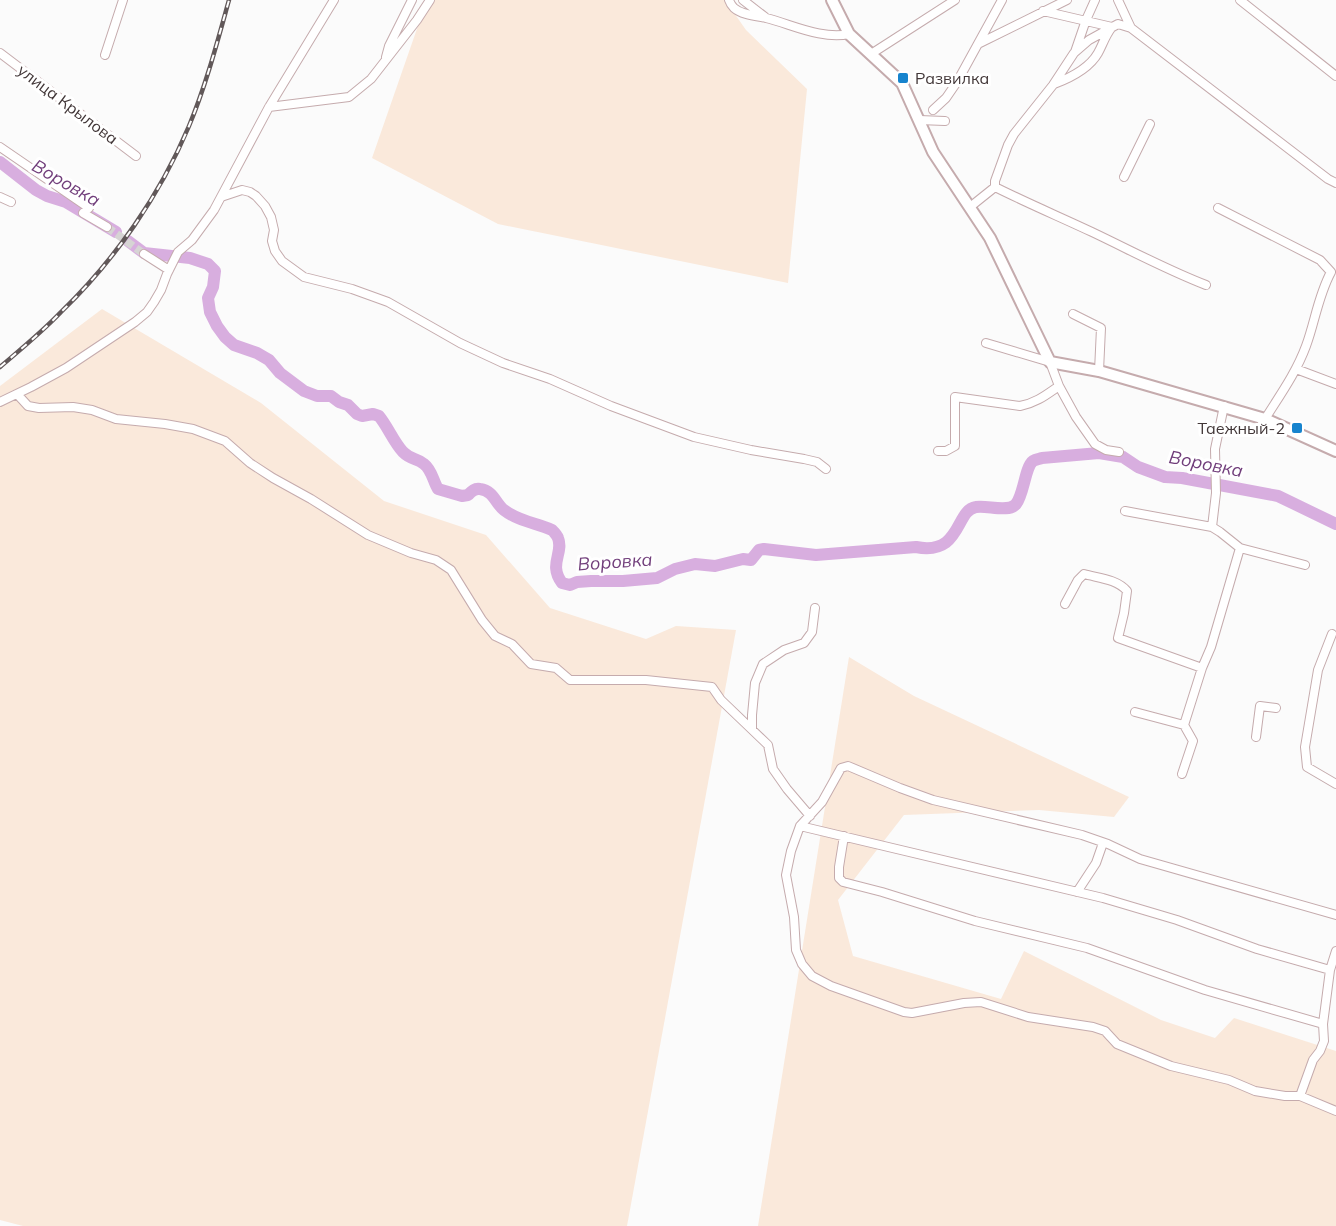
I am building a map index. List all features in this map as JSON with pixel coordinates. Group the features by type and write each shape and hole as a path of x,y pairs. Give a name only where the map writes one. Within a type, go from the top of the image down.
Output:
{"street":[{"path":"105,55 123,0"},
{"path":"0,402 66,368 147,312 178,252 192,240 214,210 269,107 334,0"},
{"path":"385,62 389,46 412,0"},
{"path":"269,107 349,97 371,80 430,0"},
{"path":"729,0 734,8 797,29 838,36 849,34"},
{"path":"743,0 766,18"},
{"path":"832,0 849,34 902,83 933,152 990,238 1050,362 1059,386 1076,417 1095,444 1106,450 1119,452"},
{"path":"871,54 956,0"},
{"path":"933,110 946,98 957,82 1002,0"},
{"path":"978,44 1067,0"},
{"path":"995,187 995,180 1008,145 1074,53 1095,0"},
{"path":"1118,0 1131,28"},
{"path":"1240,0 1336,76"},
{"path":"1043,11 1112,27"},
{"path":"1074,53 1089,40 1118,24 1131,28 1336,183"},
{"path":"1053,85 1067,79 1092,62 1112,27"},
{"name":"улица Крылова","path":"0,53 136,156"},
{"path":"919,120 945,121"},
{"path":"1124,177 1150,124"},
{"path":"0,147 106,227"},
{"path":"970,207 995,187"},
{"path":"995,187 1173,272 1206,285"},
{"path":"221,197 242,190 256,196 271,217 274,230 272,241 275,251 282,261 304,277 352,289 388,302 460,343 503,363 550,379 611,406 694,437 804,459 816,462 826,469"},
{"path":"0,197 11,202"},
{"path":"1218,208 1320,260 1334,274 1325,284 1307,344 1296,369 1265,419"},
{"path":"144,254 170,270"},
{"path":"1073,314 1101,328 1099,371"},
{"path":"986,343 1050,362 1099,371 1224,406 1265,419 1336,451"},
{"path":"1296,369 1336,384"},
{"path":"938,451 946,451 955,446 955,397 1020,406 1031,404 1059,386"},
{"path":"17,394 28,406 73,407 92,410 116,419 194,429 225,441 250,463 368,535 411,553 436,560 451,570 482,620 495,636 512,644 531,664 556,668 570,680 646,680 712,687 721,700 768,745 773,769 810,816"},
{"path":"1212,527 1216,493 1215,449 1224,406"},
{"path":"1125,511 1212,527 1240,548 1305,565"},
{"path":"1184,725 1211,646 1240,548"},
{"path":"1065,604 1078,579 1084,574 1117,583 1126,591 1118,638 1202,668"},
{"path":"752,729 755,683 763,664 784,650 804,643 812,632 815,608"},
{"path":"1332,634 1318,670 1305,747 1307,767 1336,784"},
{"path":"1256,737 1260,706 1276,708"},
{"path":"1135,712 1184,725 1193,741 1182,774"},
{"path":"1336,915 1140,859 1082,835 933,800 848,766 840,768 822,802 800,826 786,875 794,917 796,950 812,976 831,986 904,1012 912,1013 981,1002 1028,1017 1093,1028 1105,1031 1122,1047 1171,1066 1229,1080 1255,1091 1300,1096 1336,1111"},
{"path":"800,826 1102,898 1178,920 1257,949 1330,970"},
{"path":"844,836 839,867 839,878 843,882 975,921 1088,948 1204,990 1323,1024"},
{"path":"1077,892 1096,863 1102,843"},
{"path":"1300,1096 1313,1060 1324,1041 1323,1024 1330,970 1336,951"}],"shaded area":[{"path":"427,0 725,0 746,30 807,89 788,283 498,224 372,158"},
{"path":"102,309 261,403 384,501 486,535 550,608 646,639 676,626 736,630 627,1226 23,1226 0,1220 0,386"},
{"path":"849,657 914,696 1129,797 1114,817 1039,810 904,815 838,900 853,956 1001,999 1024,951 1161,1020 1215,1038 1234,1018 1336,1051 1336,1226 758,1226"}],"waterway":[{"name":"Воровка","path":"0,162 36,190 66,202 116,232"},
{"name":"Воровка","path":"128,241 144,253 190,258 208,264 215,271 213,287 208,298 210,312 225,337 234,345 269,360 280,373 304,391 317,396 331,396 362,416 373,414 379,416 403,452 427,466 438,489 462,496 476,489 485,490 509,514 552,530 558,537 559,543 556,570 562,583 570,585 577,582 657,578 675,569 695,564 715,566 743,559 751,560 759,550 764,549 816,555 916,547 931,548 942,545 950,539 969,510 976,507 1013,507 1019,500 1028,469 1034,460 1099,453 1123,457 1138,467 1165,477 1182,478 1278,496 1336,524"}],"tunnel":[{"path":"107,227 144,254"}],"railway":[{"path":"0,367 46,326 100,271 150,201 177,152 195,111 229,0"}],"place":[{"name":"Развилка","path":"903,78"},
{"name":"Таежный-2","path":"1297,428"}]}
